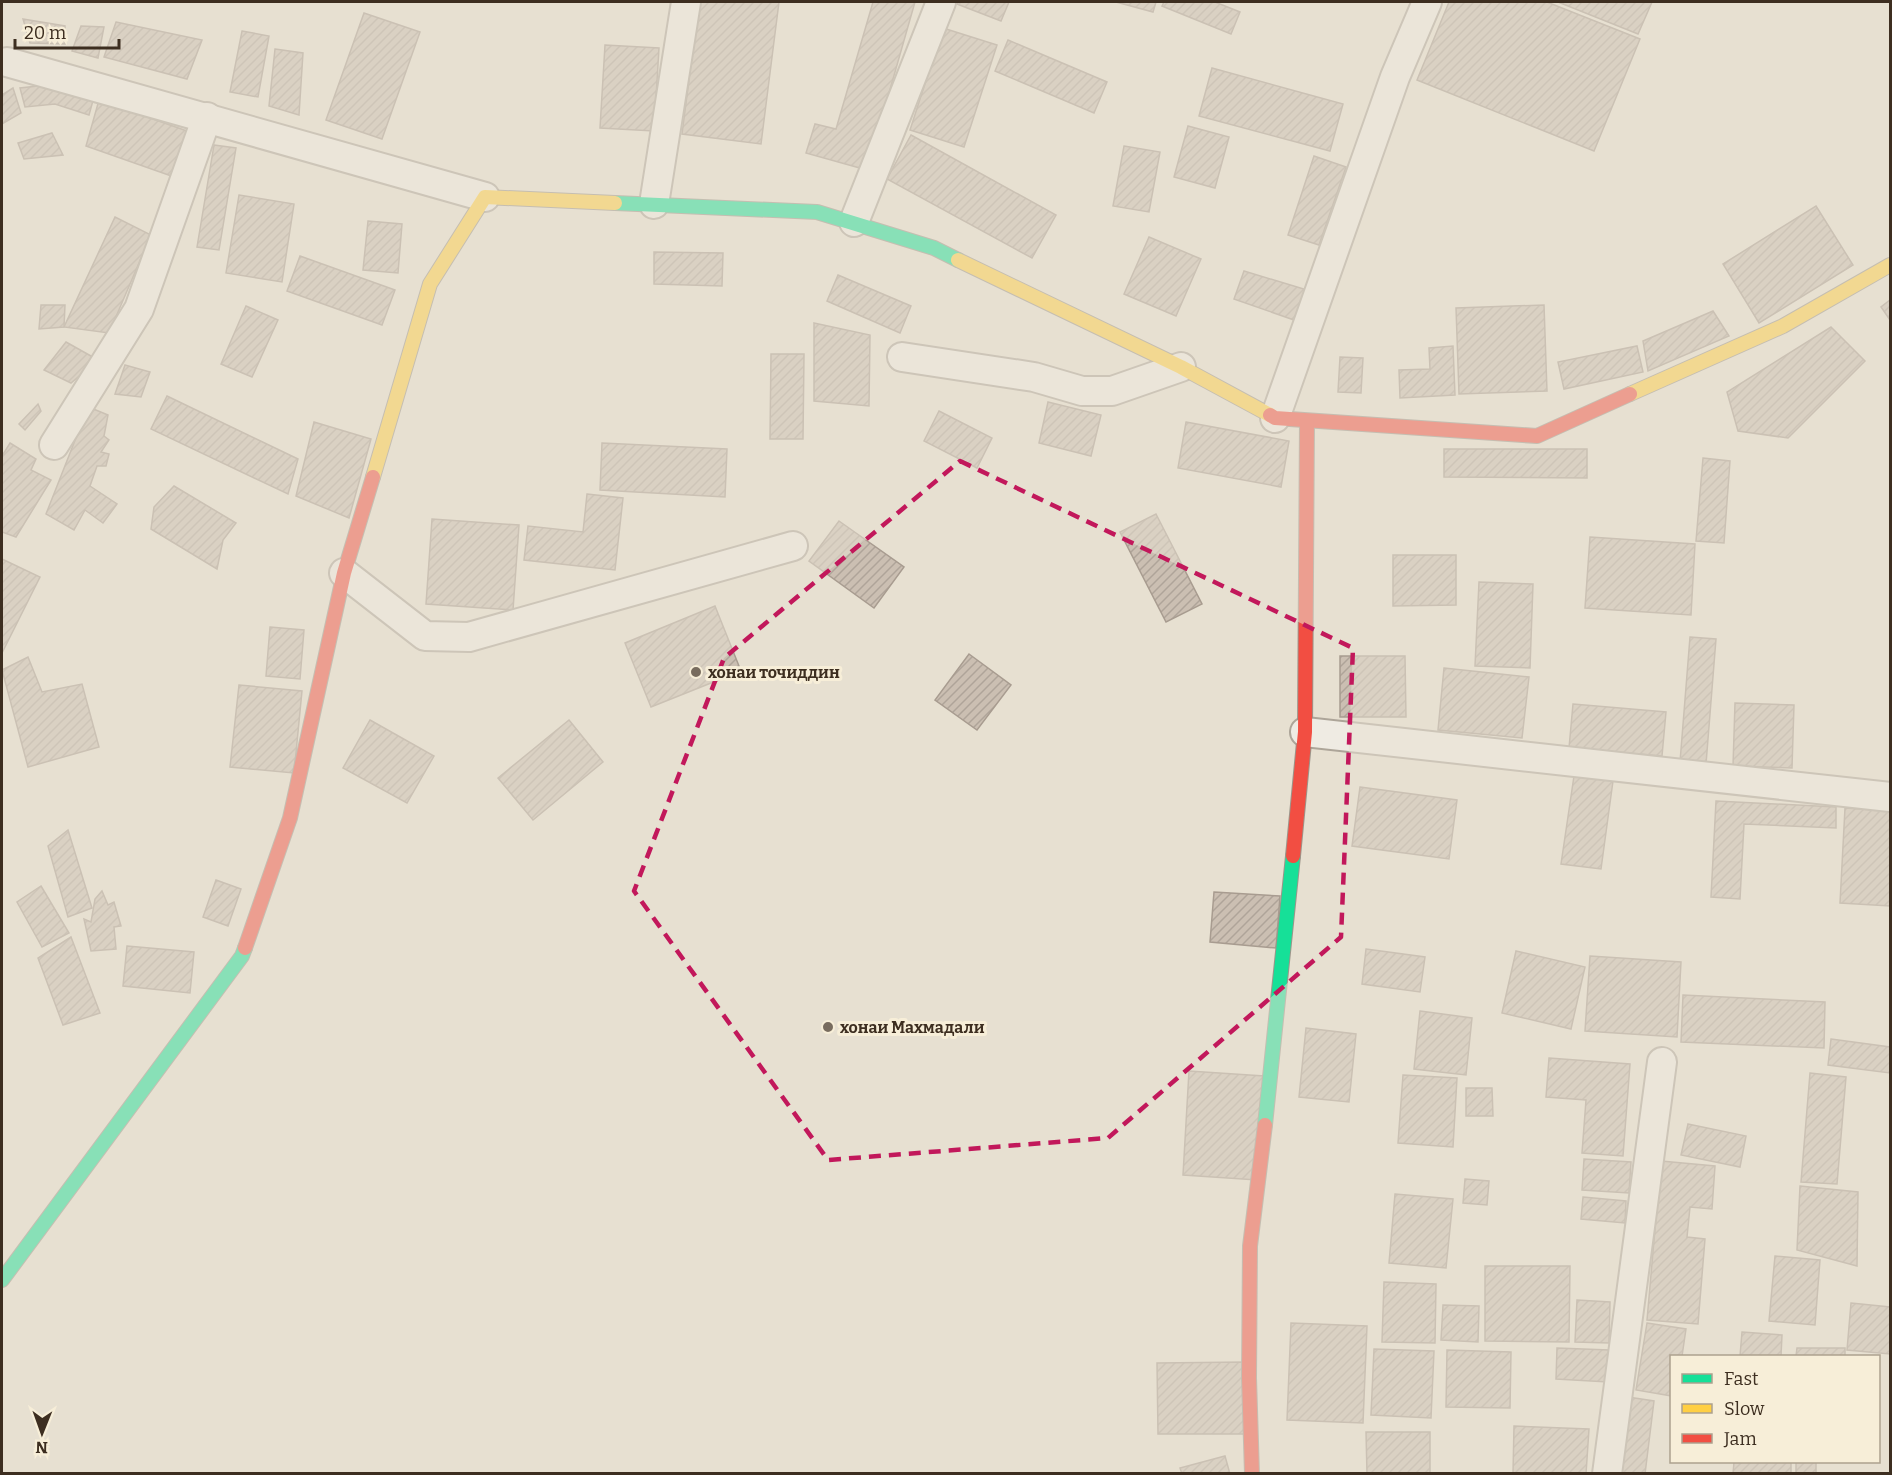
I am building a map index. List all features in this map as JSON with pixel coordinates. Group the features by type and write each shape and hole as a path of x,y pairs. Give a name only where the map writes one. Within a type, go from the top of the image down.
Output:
{"street":[{"path":"654,204 686,2"},
{"path":"854,222 941,2"},
{"path":"1275,418 1395,77 1427,2"},
{"path":"7,62 485,197 817,212 854,222 934,248 1181,367 1275,418 1537,436 1783,326 1890,265"},
{"path":"54,445 139,309 207,117"},
{"path":"2,1280 242,956 290,818 344,573 430,284 485,197"},
{"path":"902,357 1034,377 1082,391 1112,391 1181,367"},
{"path":"1252,1473 1249,1378 1250,1246 1276,1041 1305,732 1307,421"},
{"path":"344,573 425,636 469,637 793,546"},
{"path":"1305,732 1890,797"},
{"path":"1608,1473 1662,1062"}],"highlighted area":[{"path":"960,461 1353,648 1341,937 1108,1138 828,1160 634,891 724,658"}],"building":[{"path":"699,2 779,2 761,144 682,134"},
{"path":"873,2 915,2 867,170 806,153 815,124 836,129"},
{"path":"958,2 1009,2 1001,21 957,4"},
{"path":"1116,2 1156,2 1153,12"},
{"path":"1164,2 1215,2 1240,12 1231,34 1162,6"},
{"path":"1449,2 1547,2 1640,39 1594,151 1417,80"},
{"path":"1558,2 1652,2 1638,34"},
{"path":"364,13 420,32 382,139 326,120"},
{"path":"23,19 65,26 65,44 30,43"},
{"path":"116,22 202,40 187,79 104,57"},
{"path":"81,26 104,27 98,58 72,51"},
{"path":"943,28 997,45 964,147 910,130"},
{"path":"242,31 269,36 258,97 230,92"},
{"path":"1008,40 1107,82 1094,113 995,71"},
{"path":"605,45 659,48 654,131 600,128"},
{"path":"275,49 303,53 299,115 269,106"},
{"path":"1212,68 1343,104 1330,151 1199,116"},
{"path":"56,84 94,97 89,115 55,104 25,107 20,88"},
{"path":"13,88 21,113 2,124 2,95"},
{"path":"99,100 187,131 177,178 86,146"},
{"path":"1188,126 1229,137 1215,188 1174,177"},
{"path":"52,133 63,155 24,159 18,143"},
{"path":"911,135 1056,215 1032,258 887,179"},
{"path":"214,145 236,148 219,250 197,247"},
{"path":"1124,146 1160,152 1149,212 1113,206"},
{"path":"1314,156 1346,167 1319,245 1288,235"},
{"path":"239,195 294,204 282,282 226,273"},
{"path":"1816,206 1853,265 1759,323 1723,264"},
{"path":"115,217 151,235 109,333 64,327"},
{"path":"368,221 402,224 398,273 363,270"},
{"path":"1149,237 1201,259 1176,316 1124,294"},
{"path":"654,252 723,253 722,286 654,284"},
{"path":"300,256 395,290 382,325 287,291"},
{"path":"1244,271 1307,290 1294,320 1234,299"},
{"path":"838,275 911,306 900,333 827,301"},
{"path":"1890,300 1890,320 1881,307"},
{"path":"41,305 65,305 64,327 39,329"},
{"path":"1544,305 1547,391 1459,394 1456,308"},
{"path":"246,306 278,320 252,377 221,364"},
{"path":"1713,311 1729,336 1648,371 1643,341"},
{"path":"814,323 870,335 869,406 814,401"},
{"path":"1831,327 1865,361 1788,438 1738,431 1727,392"},
{"path":"66,342 98,360 71,383 44,370"},
{"path":"1453,346 1455,395 1400,398 1399,370 1430,369 1429,348"},
{"path":"1637,346 1643,372 1564,389 1558,362"},
{"path":"771,354 804,354 803,439 770,439"},
{"path":"1340,357 1363,358 1361,393 1338,392"},
{"path":"125,365 150,372 141,397 115,394"},
{"path":"167,396 298,459 288,494 151,429"},
{"path":"1048,402 1101,415 1091,456 1039,443"},
{"path":"38,404 41,411 25,430 19,424"},
{"path":"91,408 108,415 104,436 109,440 101,452 109,454 106,466 97,466 90,486 117,504 103,523 85,510 74,530 46,514 85,415"},
{"path":"939,411 992,438 977,468 924,441"},
{"path":"314,422 371,439 349,518 296,496"},
{"path":"1186,422 1289,441 1281,487 1178,468"},
{"path":"10,443 36,459 31,470 51,480 16,537 2,532 2,456"},
{"path":"602,443 727,449 725,497 600,490"},
{"path":"1444,449 1587,449 1587,478 1444,477"},
{"path":"1703,458 1730,461 1724,543 1696,541"},
{"path":"174,486 236,523 223,540 217,569 151,529 154,507"},
{"path":"587,494 623,498 615,570 524,560 528,526 583,532"},
{"path":"1156,514 1202,604 1166,622 1120,532"},
{"path":"432,519 519,525 513,610 426,604"},
{"path":"839,521 904,567 874,608 809,561"},
{"path":"1590,537 1695,544 1691,615 1585,608"},
{"path":"1393,555 1456,555 1456,605 1393,606"},
{"path":"2,559 40,577 2,653"},
{"path":"1479,582 1533,584 1530,668 1475,666"},
{"path":"715,606 741,671 651,707 625,643"},
{"path":"270,627 304,630 300,679 266,676"},
{"path":"1690,637 1716,639 1706,764 1680,762"},
{"path":"969,654 1011,685 977,730 935,700"},
{"path":"1340,656 1405,656 1406,717 1340,717"},
{"path":"28,657 42,692 82,684 99,747 28,767 2,670"},
{"path":"1444,668 1529,677 1522,738 1438,730"},
{"path":"239,685 302,691 294,773 230,767"},
{"path":"1735,703 1794,705 1792,768 1733,766"},
{"path":"1573,704 1666,712 1662,756 1569,748"},
{"path":"370,720 434,756 407,803 343,768"},
{"path":"569,720 603,762 533,820 498,778"},
{"path":"1574,776 1613,781 1601,869 1561,864"},
{"path":"1360,787 1457,800 1449,859 1352,846"},
{"path":"1716,801 1836,807 1836,828 1744,824 1740,899 1711,897"},
{"path":"1845,808 1890,811 1890,906 1840,903"},
{"path":"68,830 92,908 68,917 48,846"},
{"path":"216,880 241,889 228,926 203,917"},
{"path":"41,886 69,933 42,947 17,902"},
{"path":"102,891 108,905 114,902 121,926 114,927 116,949 91,951 84,919 91,922 95,899"},
{"path":"1214,892 1280,896 1276,948 1210,942"},
{"path":"71,937 100,1013 63,1025 38,958"},
{"path":"127,946 194,952 190,993 123,986"},
{"path":"1366,949 1425,957 1420,992 1362,984"},
{"path":"1516,951 1585,967 1571,1029 1502,1013"},
{"path":"1590,956 1681,962 1677,1037 1585,1031"},
{"path":"1683,995 1825,1002 1824,1048 1681,1042"},
{"path":"1420,1011 1472,1018 1466,1075 1414,1069"},
{"path":"1306,1028 1356,1034 1349,1102 1299,1097"},
{"path":"1831,1039 1890,1047 1890,1073 1828,1065"},
{"path":"1549,1058 1630,1064 1623,1156 1582,1153 1586,1100 1546,1097"},
{"path":"1189,1071 1264,1076 1257,1180 1183,1175"},
{"path":"1810,1073 1846,1077 1837,1184 1801,1182"},
{"path":"1403,1075 1457,1078 1453,1147 1398,1143"},
{"path":"1466,1088 1492,1088 1493,1116 1466,1116"},
{"path":"1688,1124 1746,1136 1740,1167 1681,1155"},
{"path":"1584,1159 1631,1162 1629,1193 1582,1190"},
{"path":"1661,1161 1715,1166 1712,1209 1690,1207 1687,1237 1705,1239 1698,1324 1647,1320"},
{"path":"1465,1179 1489,1181 1487,1205 1463,1203"},
{"path":"1800,1186 1858,1192 1857,1266 1797,1250"},
{"path":"1395,1194 1453,1199 1446,1268 1389,1263"},
{"path":"1583,1197 1626,1201 1625,1223 1581,1219"},
{"path":"1775,1256 1820,1260 1815,1325 1769,1321"},
{"path":"1485,1266 1570,1266 1569,1342 1485,1341"},
{"path":"1384,1282 1436,1284 1435,1343 1382,1342"},
{"path":"1577,1300 1610,1302 1609,1343 1575,1342"},
{"path":"1851,1303 1890,1307 1890,1354 1847,1350"},
{"path":"1443,1305 1479,1306 1478,1342 1441,1340"},
{"path":"1291,1323 1367,1326 1363,1423 1287,1420"},
{"path":"1647,1323 1686,1329 1682,1355 1670,1355 1670,1396 1636,1390"},
{"path":"1742,1332 1782,1335 1781,1355 1740,1355"},
{"path":"1557,1348 1609,1350 1608,1382 1556,1379"},
{"path":"1797,1348 1845,1348 1845,1355 1796,1355"},
{"path":"1374,1349 1434,1351 1431,1418 1371,1415"},
{"path":"1447,1350 1511,1352 1510,1408 1446,1407"},
{"path":"1245,1362 1246,1434 1158,1434 1157,1363"},
{"path":"1628,1397 1654,1401 1645,1474 1618,1474"},
{"path":"1514,1426 1589,1429 1586,1474 1475,1474 1513,1473"},
{"path":"1366,1432 1430,1432 1430,1474 1367,1474"},
{"path":"1225,1456 1230,1474 1182,1474 1180,1468"},
{"path":"1734,1463 1791,1463 1791,1474 1733,1474"},
{"path":"1796,1463 1816,1463 1816,1474 1796,1474"}],"traffic: fast":[{"path":"615,203 817,212 934,248 958,260"},
{"path":"1265,1125 1293,856"},
{"path":"2,1280 242,956 245,948"}],"traffic: slow":[{"path":"373,477 430,284 485,197 615,203"},
{"path":"958,260 1181,367 1270,415"},
{"path":"1630,394 1783,326 1890,265"}],"traffic: jam":[{"path":"1270,415 1275,418 1537,436 1630,394"},
{"path":"1293,856 1305,732 1307,421"},
{"path":"245,948 290,818 344,573 373,477"},
{"path":"1252,1474 1249,1378 1250,1246 1265,1125"}],"place":[{"name":"хонаи точиддин","path":"696,672"},
{"name":"хонаи Махмадали","path":"828,1027"}]}
